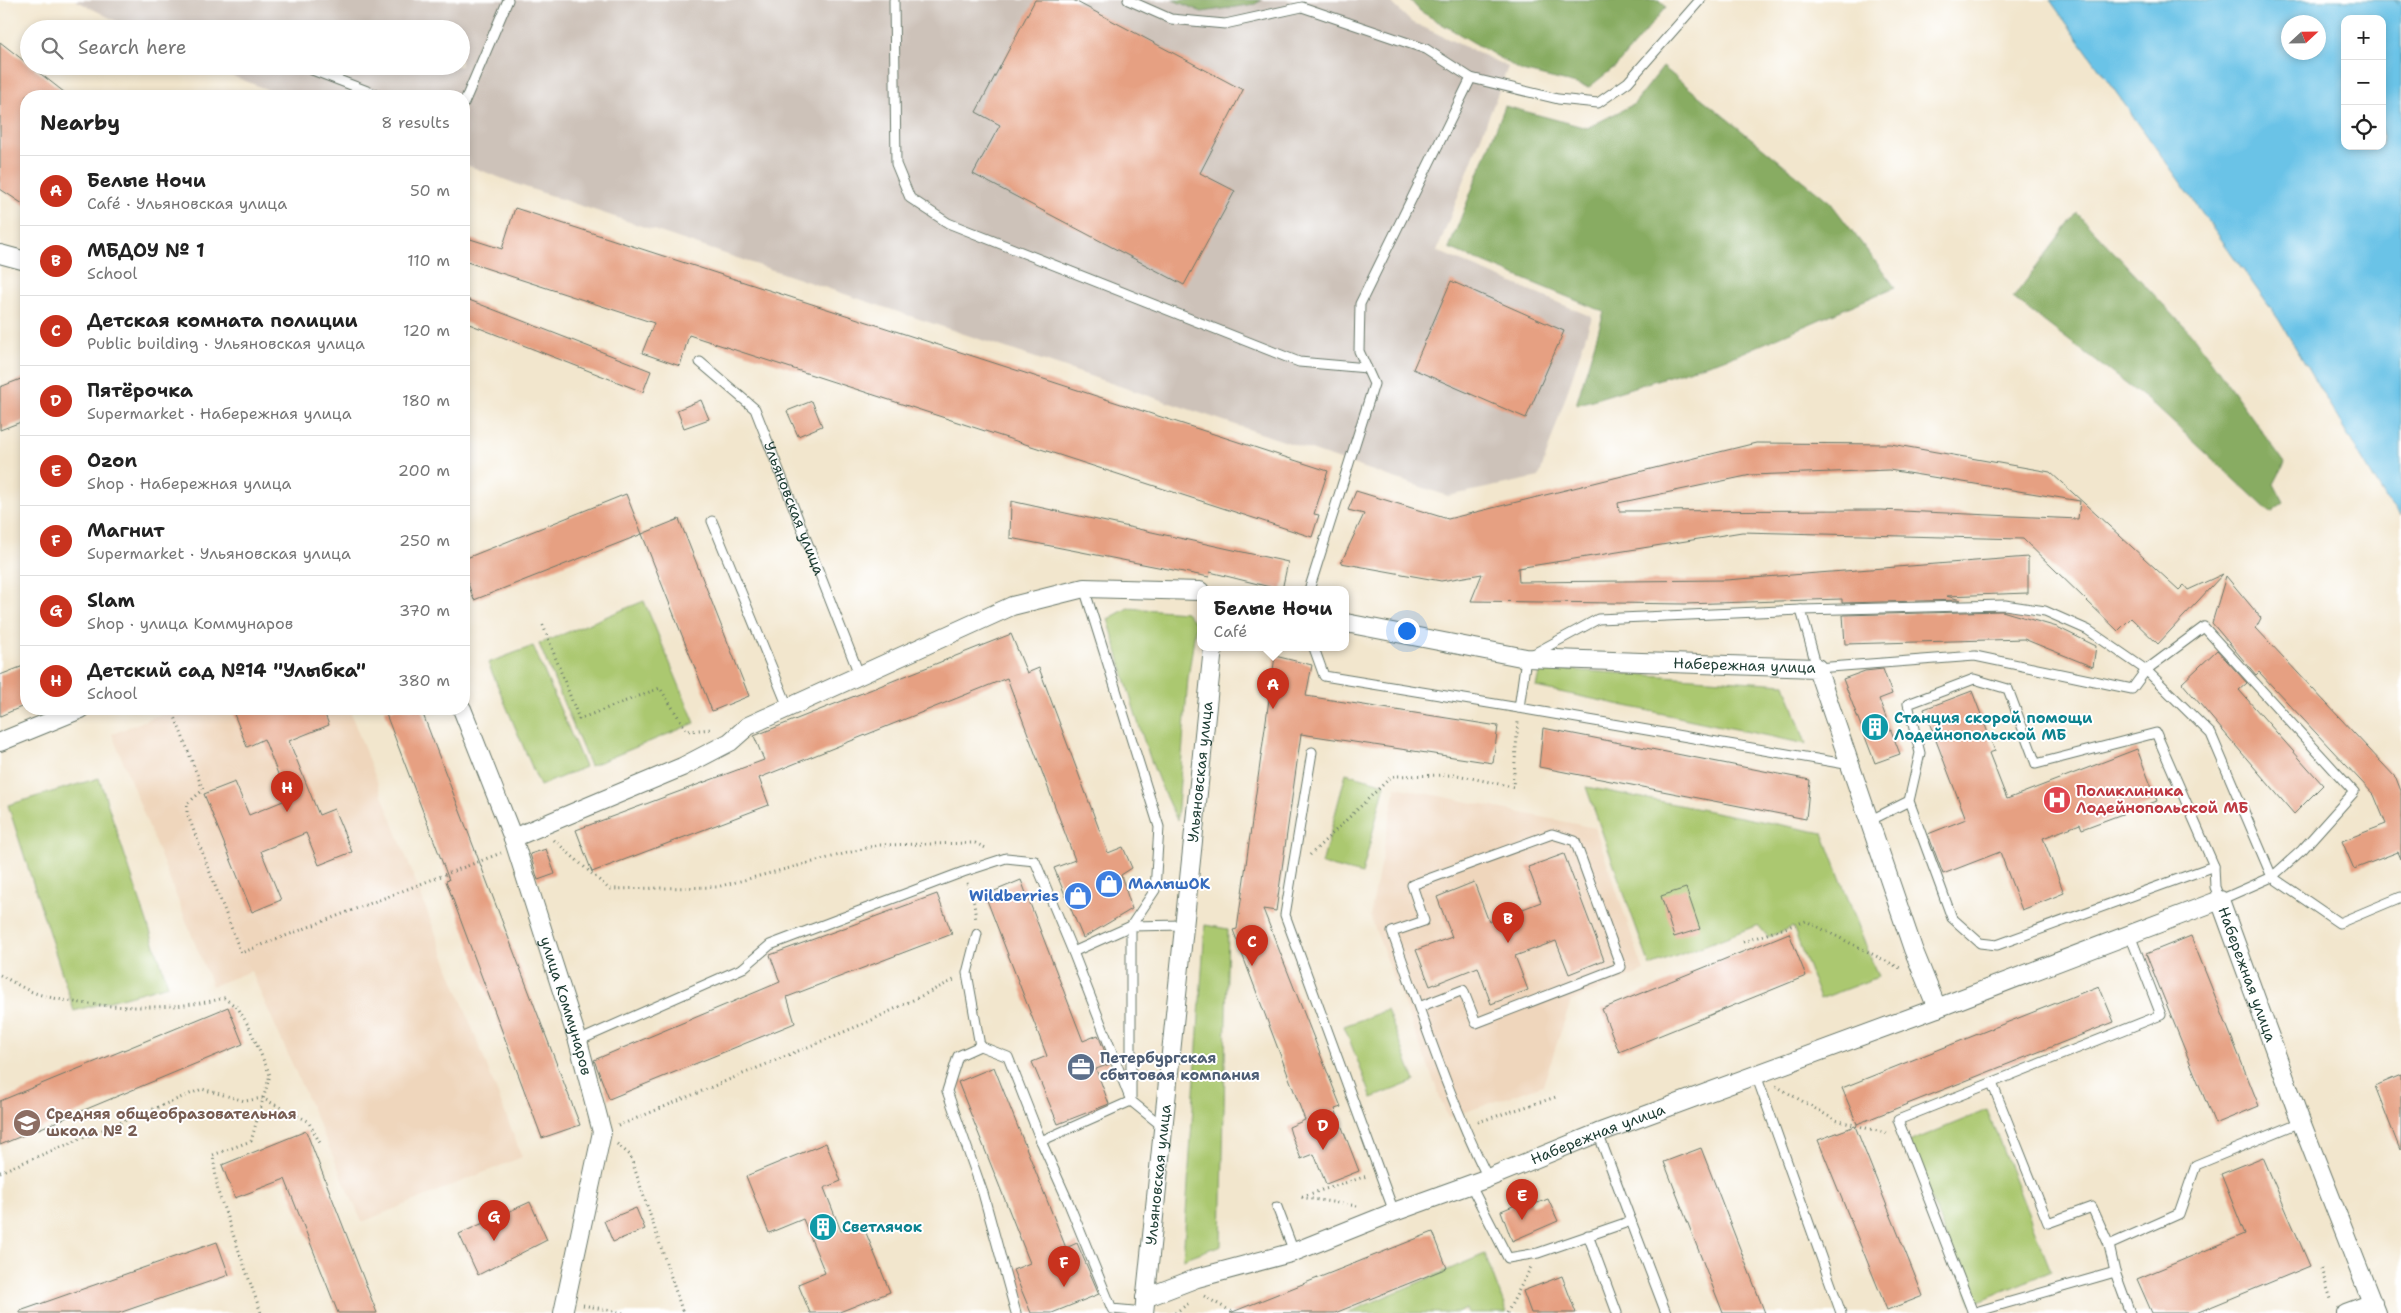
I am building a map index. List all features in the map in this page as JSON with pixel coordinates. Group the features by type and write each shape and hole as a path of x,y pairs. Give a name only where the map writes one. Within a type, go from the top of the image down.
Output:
{"street":[{"path":"0,254 20,259"},
{"path":"515,843 682,767 730,742 748,726 1012,606 1084,588 1197,591"},
{"name":"Набережная улица","path":"1349,624 1526,658 1817,668 1924,979 1937,1008"},
{"name":"Ульяновская улица","path":"1144,1309 1213,651"},
{"path":"0,742 66,715"},
{"name":"улица Коммунаров","path":"464,715 515,843 578,1040 602,1132 564,1307"},
{"name":"Набережная улица","path":"1144,1309 1197,1278 1294,1252 1394,1212 1488,1178 1598,1133 1937,1008 2220,900 2301,1122 2374,1308"},
{"path":"2340,1309 2374,1308"}],"lane":[{"path":"469,90 508,0"},
{"path":"894,0 896,164 910,198 948,223 1299,362 1366,368"},
{"path":"1128,0 1171,18 1224,24 1302,7 1426,49 1471,78 1558,99 1598,103 1628,82 1700,0"},
{"path":"325,75 364,90"},
{"path":"1310,586 1374,384 1359,351 1360,304 1471,78"},
{"name":"Ульяновская улица","path":"700,362 755,409 859,674"},
{"path":"712,521 788,708"},
{"path":"1084,588 1158,827 1155,890 1131,926 1131,1102"},
{"path":"1519,708 1526,658 1598,619 1801,610 2005,605 2045,611 2088,630 2146,670 2211,734 2272,877 2340,923 2401,897"},
{"path":"1801,610 1817,668 1974,656 2132,689 2146,670 2204,627 2354,792 2302,850 2272,877 2220,900 2215,887 2214,866 2156,733 2036,764 2008,689 1974,679 1908,704 1920,753 1909,801 1952,918 1980,944 1997,945 2214,866"},
{"path":"1315,651 1324,676 1851,765"},
{"path":"1312,752 1294,871 1285,915 1394,1212"},
{"path":"1869,821 1909,801"},
{"path":"1418,1007 1463,990 1476,1023 1621,967 1575,842 1552,834 1412,885 1424,920 1392,932 1418,1007 1463,1126 1488,1178"},
{"path":"578,1040 743,968 770,945 963,872 1006,858 1035,861 1073,952 1131,1102 1162,1126"},
{"path":"1073,952 1131,926 1184,925"},
{"path":"977,934 967,973 980,1046"},
{"path":"2115,1272 1972,1313 1898,1120 2161,1015 2130,935"},
{"path":"1016,1313 983,1193 947,1091 958,1056 980,1046 1008,1057 1041,1141 1112,1309 1144,1309"},
{"path":"1756,1075 1841,1313"},
{"path":"1992,1083 2048,1223 2092,1207 2109,1245 2115,1272 2130,1313"},
{"path":"1041,1141 1131,1102"},
{"path":"2109,1245 2179,1214 2196,1165 2301,1122"},
{"path":"1598,1133 1666,1313"},
{"path":"1470,1184 1508,1258 1538,1254 1631,1221"},
{"path":"1277,1206 1294,1252"},
{"path":"1588,1235 1617,1313"}],"path":[{"path":"543,625 579,719 660,688 687,731 748,726"},
{"path":"1294,871 1392,776 1457,775 1513,787 1519,708"},
{"path":"174,715 203,790 187,804 186,813 241,953 515,843"},
{"path":"548,835 609,889 717,887 878,845 975,844 1006,858"},
{"path":"963,872 974,903 977,934"},
{"path":"1743,942 1806,921 1924,979"},
{"path":"683,1313 630,1155 602,1132 870,1021 967,973"},
{"path":"0,975 36,994 97,1007 202,1004 224,998 238,1008 270,1075 251,1141 213,1155 218,1192 261,1313"},
{"path":"1756,1075 1835,1120 1905,1139"},
{"path":"0,1172 202,1089 246,1101 262,1098 308,1121 321,1145"},
{"path":"1463,1126 1556,1097"},
{"path":"1380,1172 1300,1197 1394,1212"},
{"path":"1507,1313 1538,1254"},
{"path":"2321,1269 2340,1309"},
{"path":"1200,1294 1234,1313"},
{"path":"564,1307 623,1313"}],"shaded area":[{"path":"75,0 1389,0 1410,21 1508,67 1437,251 1592,317 1539,477 1448,496 519,185 470,166 470,90 269,90 230,75 470,75 470,20 114,20"},
{"path":"158,715 351,715 522,1157 362,1222 251,971 212,986 112,734"},
{"path":"1396,787 1595,828 1644,971 1571,1001 1543,1085 1448,1118 1370,916"}],"green space":[{"path":"1173,0 1262,0 1255,4 1202,12"},
{"path":"1410,0 1660,0 1666,7 1616,66 1589,87 1522,71 1420,11"},
{"path":"1663,67 1830,202 1895,287 1737,355 1576,405 1604,312 1449,248 1505,106 1587,128 1634,104"},
{"path":"2077,213 2194,337 2285,463 2274,484 2284,503 2271,513 2155,406 2013,298"},
{"path":"644,601 695,723 590,766 539,644"},
{"path":"1128,608 1186,612 1196,624 1188,678 1177,820 1165,796 1146,746 1108,619"},
{"path":"533,646 585,767 540,786 488,663"},
{"path":"1540,668 1785,684 1806,744 1536,687"},
{"path":"1346,773 1385,784 1362,874 1322,864"},
{"path":"99,778 168,985 74,1011 8,805"},
{"path":"1586,787 1823,833 1878,977 1820,999 1793,927 1768,937 1758,925 1650,966"},
{"path":"1205,925 1228,929 1221,1245 1183,1259"},
{"path":"1387,1010 1415,1081 1372,1098 1344,1026"},
{"path":"1987,1110 2051,1271 1972,1304 1909,1142"},
{"path":"1485,1254 1507,1313 1469,1313 1467,1309 1457,1313 1347,1313"}],"water":[{"path":"2050,0 2401,0 2401,516 2386,499 2279,320"}],"building":[{"path":"1035,0 1073,0 1243,90 1200,173 1235,191 1184,285 973,174 1000,125 976,112"},
{"path":"0,42 20,58 20,75 42,75 61,90 20,90 20,202 0,189"},
{"path":"515,208 1328,471 1314,514 1319,515 1312,537 689,335 680,366 642,353 654,323 470,263 470,239 502,249"},
{"path":"1451,281 1564,331 1526,418 1413,369"},
{"path":"470,300 651,371 643,392 470,324"},
{"path":"20,379 20,422 0,430 0,387"},
{"path":"701,400 709,419 684,428 677,410"},
{"path":"812,401 822,426 798,436 787,411"},
{"path":"1756,443 1891,444 2050,472 2179,590 2184,585 2188,590 2223,574 2158,644 2131,618 2118,631 2023,539 1742,532 1518,568 1519,582 1726,580 2028,557 2028,593 1946,596 1961,600 1842,603 1842,599 1685,604 1471,601 1482,574 1441,581 1341,563 1364,514 1348,510 1356,491 1448,519","holes":["1889,470 2080,501 2078,519 1880,510 1619,511 1618,503 1751,475"]},
{"path":"626,494 642,534 474,600 470,589 470,557"},
{"path":"1011,501 1288,562 1283,586 1266,586 1210,572 1209,577 1010,538"},
{"path":"679,519 749,696 712,711 642,534"},
{"path":"2226,576 2261,618 2256,628 2396,778 2401,791 2401,859 2398,852 2354,869 2342,841 2386,824 2374,795 2259,672 2256,675 2212,623"},
{"path":"2002,611 2057,627 2096,646 2093,667 2024,639 1845,644 1843,615"},
{"path":"1011,634 1027,673 1039,668 1108,853 1123,847 1132,868 1121,875 1132,909 1083,938 1054,868 1075,860 1007,678 759,778 769,805 592,872 576,830 764,760 754,736"},
{"path":"2217,650 2247,683 2239,690 2323,785 2294,814 2182,683"},
{"path":"1275,656 1312,665 1306,696 1498,726 1493,763 1301,734 1276,911 1263,909 1341,1107 1335,1109 1359,1171 1326,1184 1314,1154 1301,1159 1291,1134 1289,1127 1305,1120 1233,930 1237,929"},
{"path":"20,667 20,708 0,716 0,675"},
{"name":"Станция скорой помощи Лодейнопольской МБ","path":"1883,669 1892,694 1879,699 1900,754 1875,763 1843,679 1865,671"},
{"name":"Поликлиника Лодейнопольской МБ","path":"1972,691 1995,751 1989,753 2007,799 2137,749 2157,801 2082,829 2080,824 2043,838 2064,893 2022,910 2000,852 1943,874 1928,834 1966,819 1924,709"},
{"path":"234,715 325,715 329,725 289,741 319,815 334,809 352,852 319,865 306,833 261,851 281,900 252,912 204,794 235,782 249,815 288,799 264,739 247,747"},
{"path":"386,715 423,715 580,1125 542,1138 446,881 449,880"},
{"path":"1543,728 1810,780 1806,819 1539,767"},
{"path":"546,849 555,874 538,880 530,854"},
{"path":"1564,854 1604,960 1569,974 1556,941 1515,956 1528,990 1491,1004 1478,967 1430,986 1416,950 1452,937 1437,897 1474,882 1489,922 1541,902 1528,867"},
{"path":"1021,880 1083,1041 1098,1035 1110,1064 1096,1069 1109,1104 1058,1124 1032,1062 1047,1056 985,895"},
{"path":"1686,888 1700,929 1674,937 1661,896"},
{"path":"937,894 952,934 787,997 795,1023 609,1099 594,1060 780,982 770,955"},
{"path":"1789,933 1806,976 1619,1052 1602,1009"},
{"path":"2191,936 2259,1106 2215,1124 2146,954"},
{"path":"2099,986 2114,1022 1857,1124 1842,1088"},
{"path":"228,1007 243,1044 0,1145 0,1101"},
{"path":"994,1067 1066,1248 1077,1243 1099,1294 1052,1313 1031,1313 1013,1270 1030,1263 958,1082"},
{"path":"2401,1075 2401,1149 2400,1150 2375,1086"},
{"path":"1855,1126 1923,1296 1887,1310 1818,1140"},
{"path":"306,1131 377,1313 338,1313 285,1179 235,1198 222,1165"},
{"name":"Светлячок","path":"826,1143 841,1181 824,1188 841,1231 862,1223 890,1292 837,1313 810,1313 798,1284 825,1273 803,1219 769,1233 746,1176"},
{"path":"1701,1148 1765,1313 1723,1313 1664,1162"},
{"path":"2263,1157 2310,1266 2196,1313 2152,1313 2137,1279 2245,1234 2221,1174"},
{"path":"1530,1199 1532,1205 1548,1199 1558,1221 1512,1241 1501,1211"},
{"path":"530,1202 547,1240 478,1275 459,1234"},
{"path":"636,1208 645,1229 613,1242 604,1221"},
{"path":"1433,1232 1447,1268 1335,1313 1230,1313"},
{"path":"217,1242 229,1275 119,1313 20,1313 20,1311"},
{"path":"1562,1276 1576,1313 1531,1313 1523,1291"}],"ferry route":[{"path":"2394,0 2401,9"}],"place":[{"name":"Белые Ночи","path":"1273,709"},
{"name":"Станция скорой помощи Лодейнопольской МБ","path":"1875,727"},
{"name":"Поликлиника Лодейнопольской МБ","path":"2057,800"},
{"name":"Детский сад №14 \"Улыбка\"","path":"287,812"},
{"name":"МалышОК","path":"1109,884"},
{"name":"Wildberries","path":"1078,896"},
{"name":"МБДОУ № 1","path":"1508,943"},
{"name":"Детская комната полиции","path":"1252,966"},
{"name":"Петербургская сбытовая компания","path":"1081,1067"},
{"name":"Средняя общеобразовательная школа № 2","path":"27,1123"},
{"name":"Пятёрочка","path":"1323,1150"},
{"name":"Ozon","path":"1522,1220"},
{"name":"Светлячок","path":"823,1227"},
{"name":"Slam","path":"494,1241"},
{"name":"Магнит","path":"1064,1287"}]}
